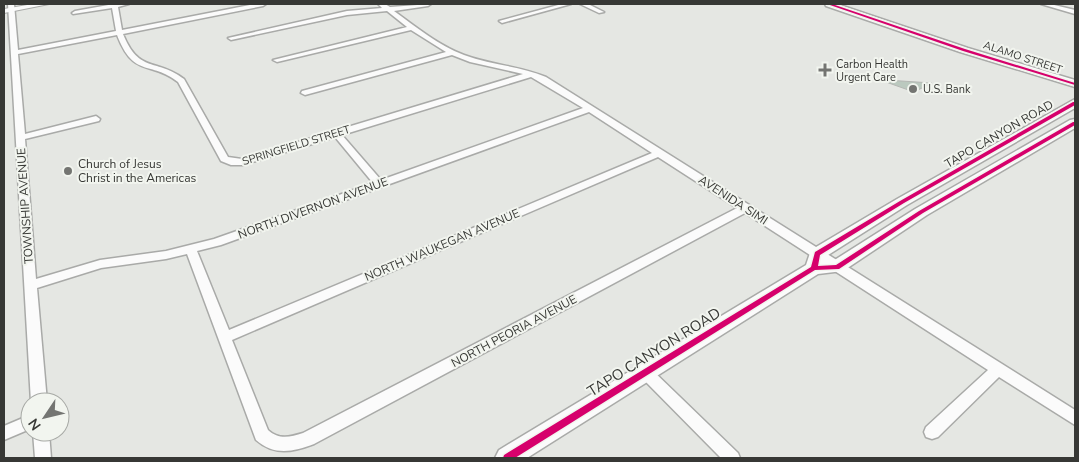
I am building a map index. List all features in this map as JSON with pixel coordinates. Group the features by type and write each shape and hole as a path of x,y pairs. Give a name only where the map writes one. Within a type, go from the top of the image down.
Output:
{"main road":[{"name":"ALAMO STREET","path":"829,4 964,50 1075,84"},
{"name":"ALAMO STREET","path":"964,50 971,55 1075,90"},
{"name":"TAPO CANYON ROAD","path":"507,458 645,372 816,261 902,202 1075,103"},
{"path":"837,267 921,212 1075,124"},
{"name":"TAPO CANYON ROAD","path":"816,261 837,267"}],"street":[{"path":"9,8 45,4"},
{"path":"75,13 126,4"},
{"path":"11,53 263,4"},
{"path":"231,38 385,6 428,4"},
{"path":"502,21 568,4"},
{"path":"583,4 601,12"},
{"path":"1044,4 1075,12"},
{"name":"SPRINGFIELD STREET","path":"114,6 116,11 115,19 134,60 170,74 181,82 227,161 243,162 532,74"},
{"name":"AVENIDA SIMI","path":"385,6 452,53 472,60 512,67 532,74 746,208 816,261"},
{"name":"TOWNSHIP AVENUE","path":"9,8 38,392"},
{"path":"277,60 414,27"},
{"path":"305,93 452,53"},
{"name":"NORTH DIVERNON AVENUE","path":"31,285 100,264 191,250 590,109"},
{"path":"20,138 96,118"},
{"path":"336,134 380,184"},
{"name":"NORTH WAUKEGAN AVENUE","path":"224,338 659,153"},
{"name":"NORTH PEORIA AVENUE","path":"224,338 262,435 269,442 280,445 294,444 308,439 746,208"},
{"path":"191,250 224,338"},
{"path":"837,267 1075,418"},
{"path":"932,432 998,369"},
{"path":"645,372 732,458"},
{"path":"4,433 20,426"},
{"path":"42,442 43,458"}],"building":[{"name":"U.S. Bank","path":"886,80 932,83 914,92 886,82"}],"cycle path":[{"path":"829,4 964,50 1075,84"},
{"path":"814,268 817,254 902,202 1075,103"},
{"path":"507,458 814,268 837,267 921,212 1075,123"}],"place":[{"name":"Carbon Health Urgent Care","path":"825,70"},
{"name":"U.S. Bank","path":"913,89"},
{"name":"Church of Jesus Christ in the Americas","path":"68,171"}]}
